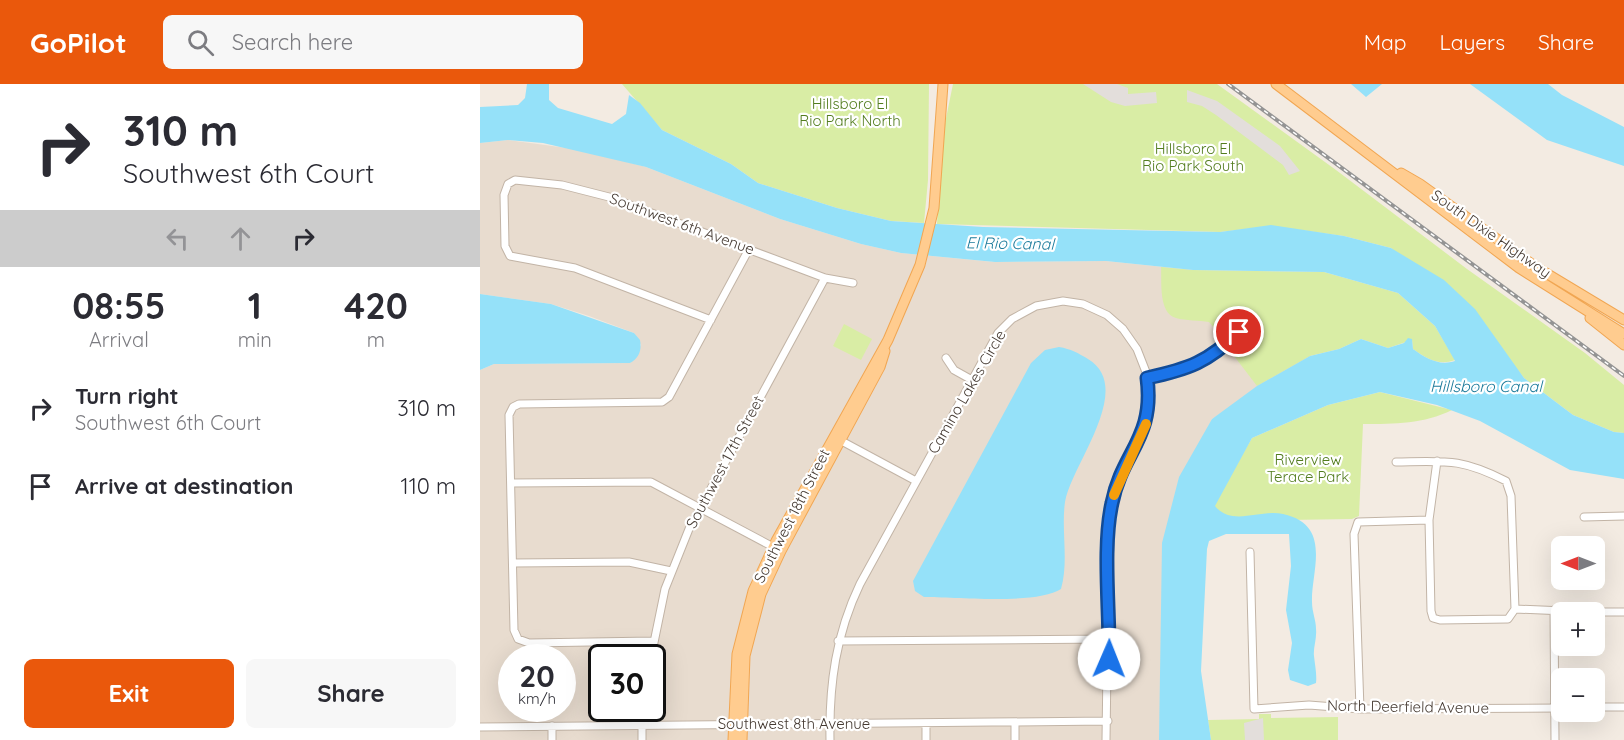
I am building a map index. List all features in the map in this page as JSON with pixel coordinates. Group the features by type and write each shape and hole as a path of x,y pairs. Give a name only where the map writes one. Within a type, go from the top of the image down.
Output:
{"main road":[{"name":"Southwest 18th Street","path":"937,84 938,135"},
{"name":"Southwest 18th Street","path":"742,740 737,724 734,678 741,630 753,591 837,439 888,340 920,266 934,208 938,135 944,84"},
{"name":"South Dixie Highway","path":"1276,84 1386,165 1415,192 1453,220 1519,268 1575,304"},
{"name":"South Dixie Highway","path":"1386,165 1420,184 1536,267 1624,320"},
{"path":"1575,304 1596,304"},
{"path":"1575,304 1624,333"},
{"path":"1575,304 1624,345"},
{"name":"Southwest 18th Street","path":"733,740 737,724"}],"street":[{"name":"Southwest 6th Avenue","path":"711,320 564,265 510,255 505,246 504,195 508,184 515,180 586,190 825,278 854,284"},
{"path":"653,641 529,643 518,639 514,630 509,415 513,407 519,404 662,402 669,397 750,249"},
{"name":"Southwest 17th Street","path":"653,644 671,571 700,507 825,278"},
{"name":"Camino Lakes Circle","path":"830,740 831,686 838,641 860,584 994,339 1012,319 1036,306 1063,302 1089,306 1118,324 1137,349 1147,378 1149,401 1146,425 1120,477 1109,518 1110,639 1106,740"},
{"path":"1147,378 1181,371 1203,362 1239,332"},
{"path":"946,358 954,370 972,380"},
{"path":"837,439 916,481"},
{"path":"1396,462 1437,461 1476,466 1509,485 1515,609 1508,619 1440,621 1433,618 1429,520 1437,461"},
{"path":"511,483 651,482 777,549"},
{"path":"1584,517 1624,516"},
{"path":"1360,709 1354,534 1358,522 1429,520"},
{"name":"North Deerfield Avenue","path":"1250,552 1254,709 1309,705 1360,709 1551,708"},
{"path":"513,563 629,562 671,571"},
{"path":"1515,609 1551,610"},
{"path":"1605,612 1624,612"},
{"path":"838,641 1110,639"},
{"path":"1605,707 1624,707"},
{"name":"Southwest 8th Avenue","path":"480,727 1108,721"},
{"path":"641,722 642,740"},
{"path":"1015,722 1016,740"},
{"path":"1555,740 1557,722"},
{"path":"926,723 926,740"},
{"path":"552,726 552,740"}],"shaded area":[{"path":"1083,84 1117,84 1128,88 1128,94 1156,92 1157,103 1125,106 1111,102"},
{"path":"1187,90 1217,101 1280,146 1300,171 1289,175 1283,165 1216,115 1202,106 1187,102"},
{"path":"508,140 582,150 646,167 780,219 861,244 901,253 994,262 1106,261 1193,270 1310,356 1212,419 1160,715 1159,740 480,740 480,370 494,364 630,363 641,345 634,333 589,316 551,304 480,294 480,143"},
{"path":"1263,718 1264,740 1245,740 1244,723"}],"green space":[{"name":"Hillsboro El Rio Park North","path":"622,84 929,84 928,180 924,223 891,221 837,208 758,183 731,164 662,130"},
{"name":"Hillsboro El Rio Park South","path":"953,84 1217,84 1467,269 1585,353 1624,385 1624,433 1614,432 1573,415 1524,378 1499,346 1391,248 1344,236 1271,226 1220,232 937,224 943,133"},
{"path":"1161,267 1193,270 1324,272 1398,293 1435,326 1455,360 1438,362 1428,358 1413,349 1412,340 1388,348 1361,339 1339,349 1310,356 1257,386 1231,352 1236,347 1251,342 1254,331 1252,324 1232,321 1226,327 1223,340 1215,339 1214,328 1209,322 1180,319 1170,315 1162,296"},
{"path":"844,324 872,339 861,360 833,346"},
{"name":"Riverview Terace Park","path":"1380,392 1452,410 1420,421 1363,424 1359,516 1352,519 1211,521 1216,500 1252,438 1328,405"},
{"path":"1259,714 1271,714 1271,718 1338,717 1338,740 1211,740 1208,720 1259,719"}],"water":[{"path":"527,84 549,84 549,100 558,108 612,124 626,114 629,95 640,103 662,130 731,164 758,183 837,208 891,221 983,227 1220,232 1271,225 1344,236 1391,248 1444,280 1475,309 1524,378 1573,415 1614,432 1624,433 1624,479 1570,470 1480,421 1437,405 1380,392 1328,405 1252,438 1215,506 1222,512 1238,516 1283,514 1299,520 1308,528 1314,539 1316,551 1312,602 1316,629 1314,653 1316,683 1308,686 1290,680 1288,670 1292,643 1286,610 1291,566 1289,534 1226,534 1209,541 1207,549 1201,671 1211,740 1159,740 1162,543 1179,477 1212,419 1257,386 1310,356 1339,349 1361,339 1388,348 1404,343 1408,338 1412,339 1413,349 1428,359 1444,363 1455,361 1435,326 1398,293 1324,272 1193,270 1106,261 995,262 901,253 861,244 780,219 646,167 543,143 508,140 480,143 480,107 518,105 525,98"},
{"path":"1351,84 1382,84 1366,97"},
{"path":"1470,84 1548,84 1562,95 1624,127 1624,166 1547,140"},
{"path":"480,294 551,304 634,333 640,340 639,353 630,363 494,364 480,370"},
{"path":"1059,347 1088,359 1101,372 1106,388 1097,428 1065,502 1064,568 1061,589 1049,594 1015,599 924,597 915,591 913,581 1031,363 1045,350"}],"railway":[{"path":"1228,84 1624,376"}],"slow traffic":[{"path":"1114,495 1120,477 1146,424"}],"route":[{"path":"1109,659 1109,518 1120,477 1146,425 1149,401 1147,378 1181,371 1203,362 1239,332"}],"water label":[{"name":"El Rio Canal","path":"1010,243"},
{"name":"Hillsboro Canal","path":"1486,386"}]}
